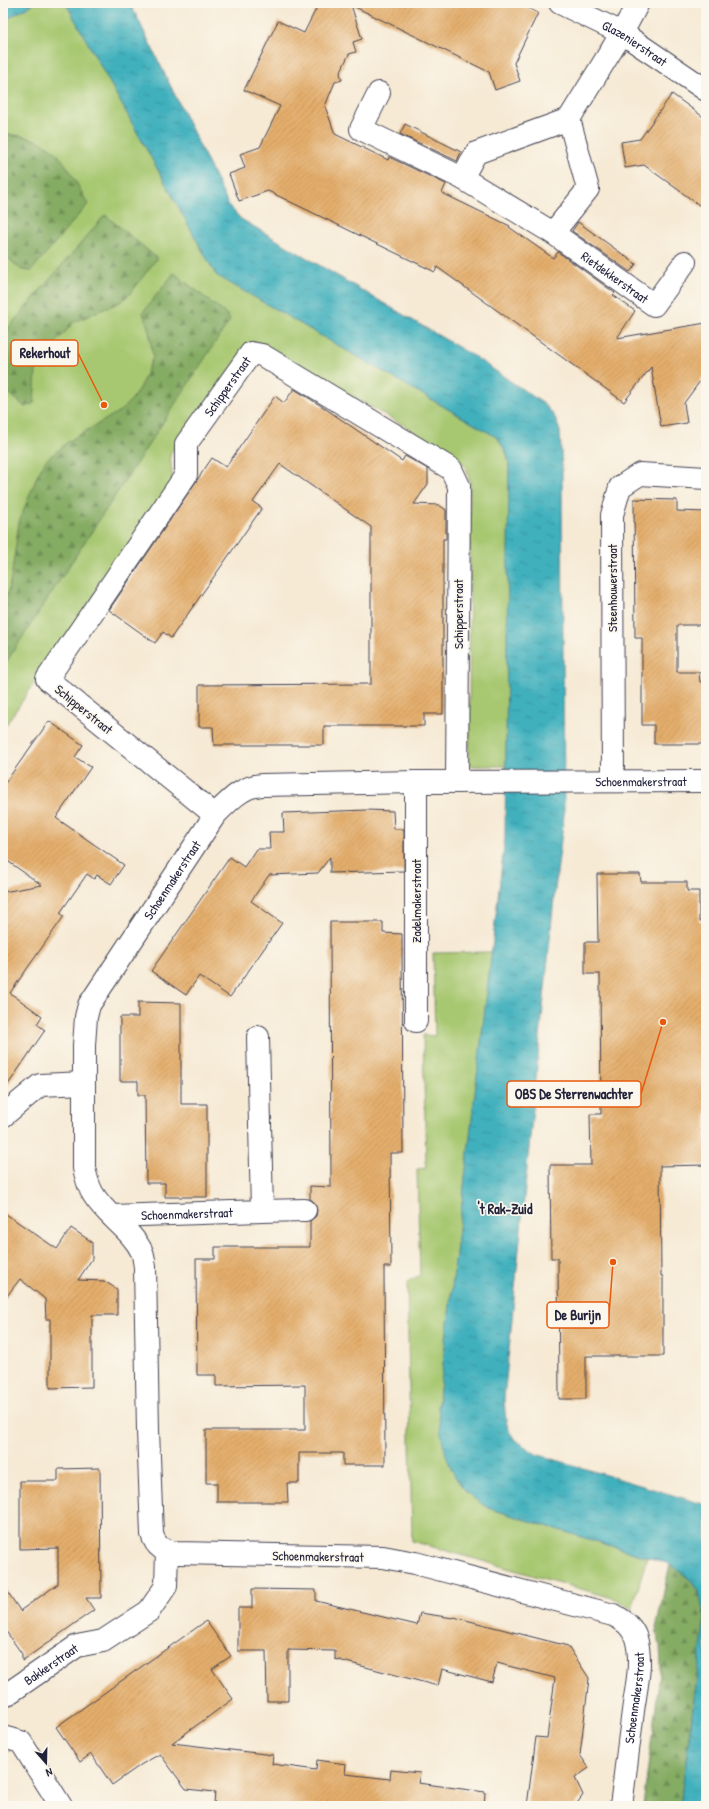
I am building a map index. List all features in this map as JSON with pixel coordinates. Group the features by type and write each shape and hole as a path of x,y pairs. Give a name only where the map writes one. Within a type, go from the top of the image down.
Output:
{"street":[{"name":"Glazenierstraat","path":"560,3 622,33 706,90"},
{"path":"462,178 476,153 569,119 622,33 638,3"},
{"name":"Rietdekkerstraat","path":"378,94 361,130 462,178 553,233 654,305 685,262"},
{"path":"553,233 588,189 569,119"},
{"name":"Schipperstraat","path":"215,815 47,679 186,476 186,444 251,353 262,355 451,469 459,486 457,782"},
{"name":"Steenhouwerstraat","path":"613,780 612,515 620,487 640,474 706,478"},
{"name":"Schoenmakerstraat","path":"621,1806 639,1664 636,1639 629,1626 621,1619 613,1615 415,1563 383,1557 177,1553 167,1551 159,1547 155,1542 152,1534 148,1430 145,1267 143,1253 138,1244 93,1194 84,1168 85,1030 89,1005 215,815 235,795 255,785 613,780 706,781"},
{"name":"Zadelmakerstraat","path":"416,782 416,1021"},
{"path":"258,1037 262,1211"},
{"path":"3,1116 40,1085 84,1083"},
{"name":"Schoenmakerstraat","path":"112,1216 305,1210"},
{"name":"Bakkerstraat","path":"3,1698 77,1646 103,1641 149,1611 166,1586 167,1551"},
{"path":"3,1737 21,1742 61,1806"}],"green space":[{"path":"35,3 62,3 68,7 216,275 498,438 507,454 509,463 506,766 469,766 470,484 467,470 462,463 408,428 278,355 241,355 170,454 173,481 3,729 3,21"},
{"path":"3,134 21,136 36,140 48,146 65,164 88,204 31,271 22,270 3,254"},
{"path":"105,215 157,258 130,294 120,302 74,322 45,355 36,370 34,403 25,407 3,388 3,334"},
{"path":"174,273 226,314 230,320 3,667 3,602 8,592 12,573 19,522 38,474 46,460 69,441 120,411 133,398 142,383 153,357 149,331 143,312"},
{"path":"492,952 438,1407 465,1491 491,1509 647,1557 632,1609 616,1599 412,1541 407,1282 420,1275 417,1169 426,1168 423,1035 435,1036 433,953"},
{"path":"670,1564 693,1582 699,1591 705,1618 680,1806 643,1806 661,1665 660,1646 656,1628"}],"water":[{"path":"3,3 35,3 3,21"},
{"path":"62,3 129,3 229,206 241,219 475,357 544,404 555,417 560,431 562,469 564,815 554,898 504,1399 505,1411 508,1427 513,1437 536,1454 706,1505 706,1806 680,1806 705,1618 699,1591 693,1582 670,1564 491,1509 481,1503 466,1491 453,1473 445,1452 440,1429 438,1407 505,838 509,463 507,454 498,438 216,275 68,7"}],"building":[{"path":"319,3 517,3 538,13 514,63 520,81 495,90 489,72 351,5 362,39 353,42 356,52 349,54 340,73 342,80 335,82 325,106 335,134 388,160 389,157 446,184 442,193 510,226 509,227 553,258 558,252 615,293 613,295 635,311 617,338 706,323 706,373 684,403 687,423 661,427 651,367 624,402 437,267 435,272 268,191 239,201 229,174 245,168 240,154 260,147 280,106 244,90 278,21 304,33"},
{"path":"672,94 706,119 706,210 644,165 625,168 621,142 640,139"},
{"path":"405,124 461,152 457,161 400,134"},
{"path":"578,222 636,264 630,272 572,231"},
{"path":"294,389 402,461 405,456 428,469 428,484 414,504 439,505 446,510 446,539 443,539 443,714 424,714 424,726 324,726 324,745 214,745 213,727 199,727 199,685 371,684 371,527 280,464 253,502 262,508 171,638 163,632 155,643 109,610 212,458 226,467 275,396 284,403"},
{"path":"634,499 677,500 677,511 706,512 706,625 677,625 677,672 699,672 700,682 706,682 706,744 654,744 654,725 642,725 642,638 635,638"},
{"path":"49,721 83,745 75,757 91,767 56,818 124,865 111,884 97,875 94,879 87,874 60,913 64,916 10,993 42,1016 37,1024 45,1030 3,1092 3,892 42,885 3,858 3,786"},
{"path":"367,810 393,811 394,829 404,829 404,871 330,873 330,857 318,873 269,875 251,901 282,923 230,997 199,976 186,995 151,971 230,857 244,867 256,849 270,849 269,832 284,832 283,813"},
{"path":"597,874 640,874 641,882 687,882 687,891 699,891 699,921 706,921 706,1165 660,1166 661,1276 663,1276 663,1356 586,1356 586,1399 559,1399 558,1258 551,1258 550,1165 591,1165 590,1114 601,1114 600,974 585,974 585,942 598,942"},
{"path":"330,922 383,922 383,933 402,934 403,1153 390,1153 391,1267 384,1267 385,1465 343,1465 343,1453 299,1453 299,1483 287,1483 288,1502 217,1502 217,1483 206,1483 206,1430 305,1430 305,1385 216,1386 216,1375 197,1375 196,1259 215,1259 215,1247 310,1247 310,1221 316,1216 317,1210 315,1203 310,1199 310,1186 331,1187"},
{"path":"138,1002 181,1003 181,1104 207,1104 207,1197 165,1197 165,1183 146,1183 145,1095 138,1095 138,1081 120,1081 120,1017 138,1017"},
{"path":"3,1212 57,1249 71,1228 92,1242 92,1259 78,1280 104,1281 117,1289 117,1315 92,1315 92,1387 50,1388 50,1319 46,1319 45,1299 20,1279 3,1301"},
{"path":"100,1468 101,1598 86,1598 94,1610 22,1661 22,1654 3,1627 3,1585 21,1612 21,1610 58,1584 58,1548 20,1549 20,1481 58,1481 58,1469"},
{"path":"252,1589 316,1590 316,1601 417,1625 420,1613 454,1617 568,1646 589,1678 580,1755 589,1768 575,1778 583,1795 575,1806 527,1806 536,1737 547,1738 555,1678 497,1663 492,1682 442,1669 438,1686 335,1659 335,1651 288,1650 288,1701 267,1701 266,1651 238,1651 238,1608 252,1608"},
{"path":"206,1621 231,1656 212,1669 233,1699 172,1743 273,1755 272,1764 316,1770 317,1760 346,1764 345,1774 390,1779 391,1770 420,1773 418,1783 485,1792 484,1806 222,1806 222,1804 214,1803 215,1792 186,1789 160,1754 142,1764 112,1785 91,1754 80,1762 56,1727"}],"place":[{"name":"Rekerhout","path":"104,405"},
{"name":"OBS De Sterrenwachter","path":"663,1022"},
{"name":"De Burijn","path":"613,1262"}],"district":[{"name":"'t Rak-Zuid","path":"505,1208"}]}
